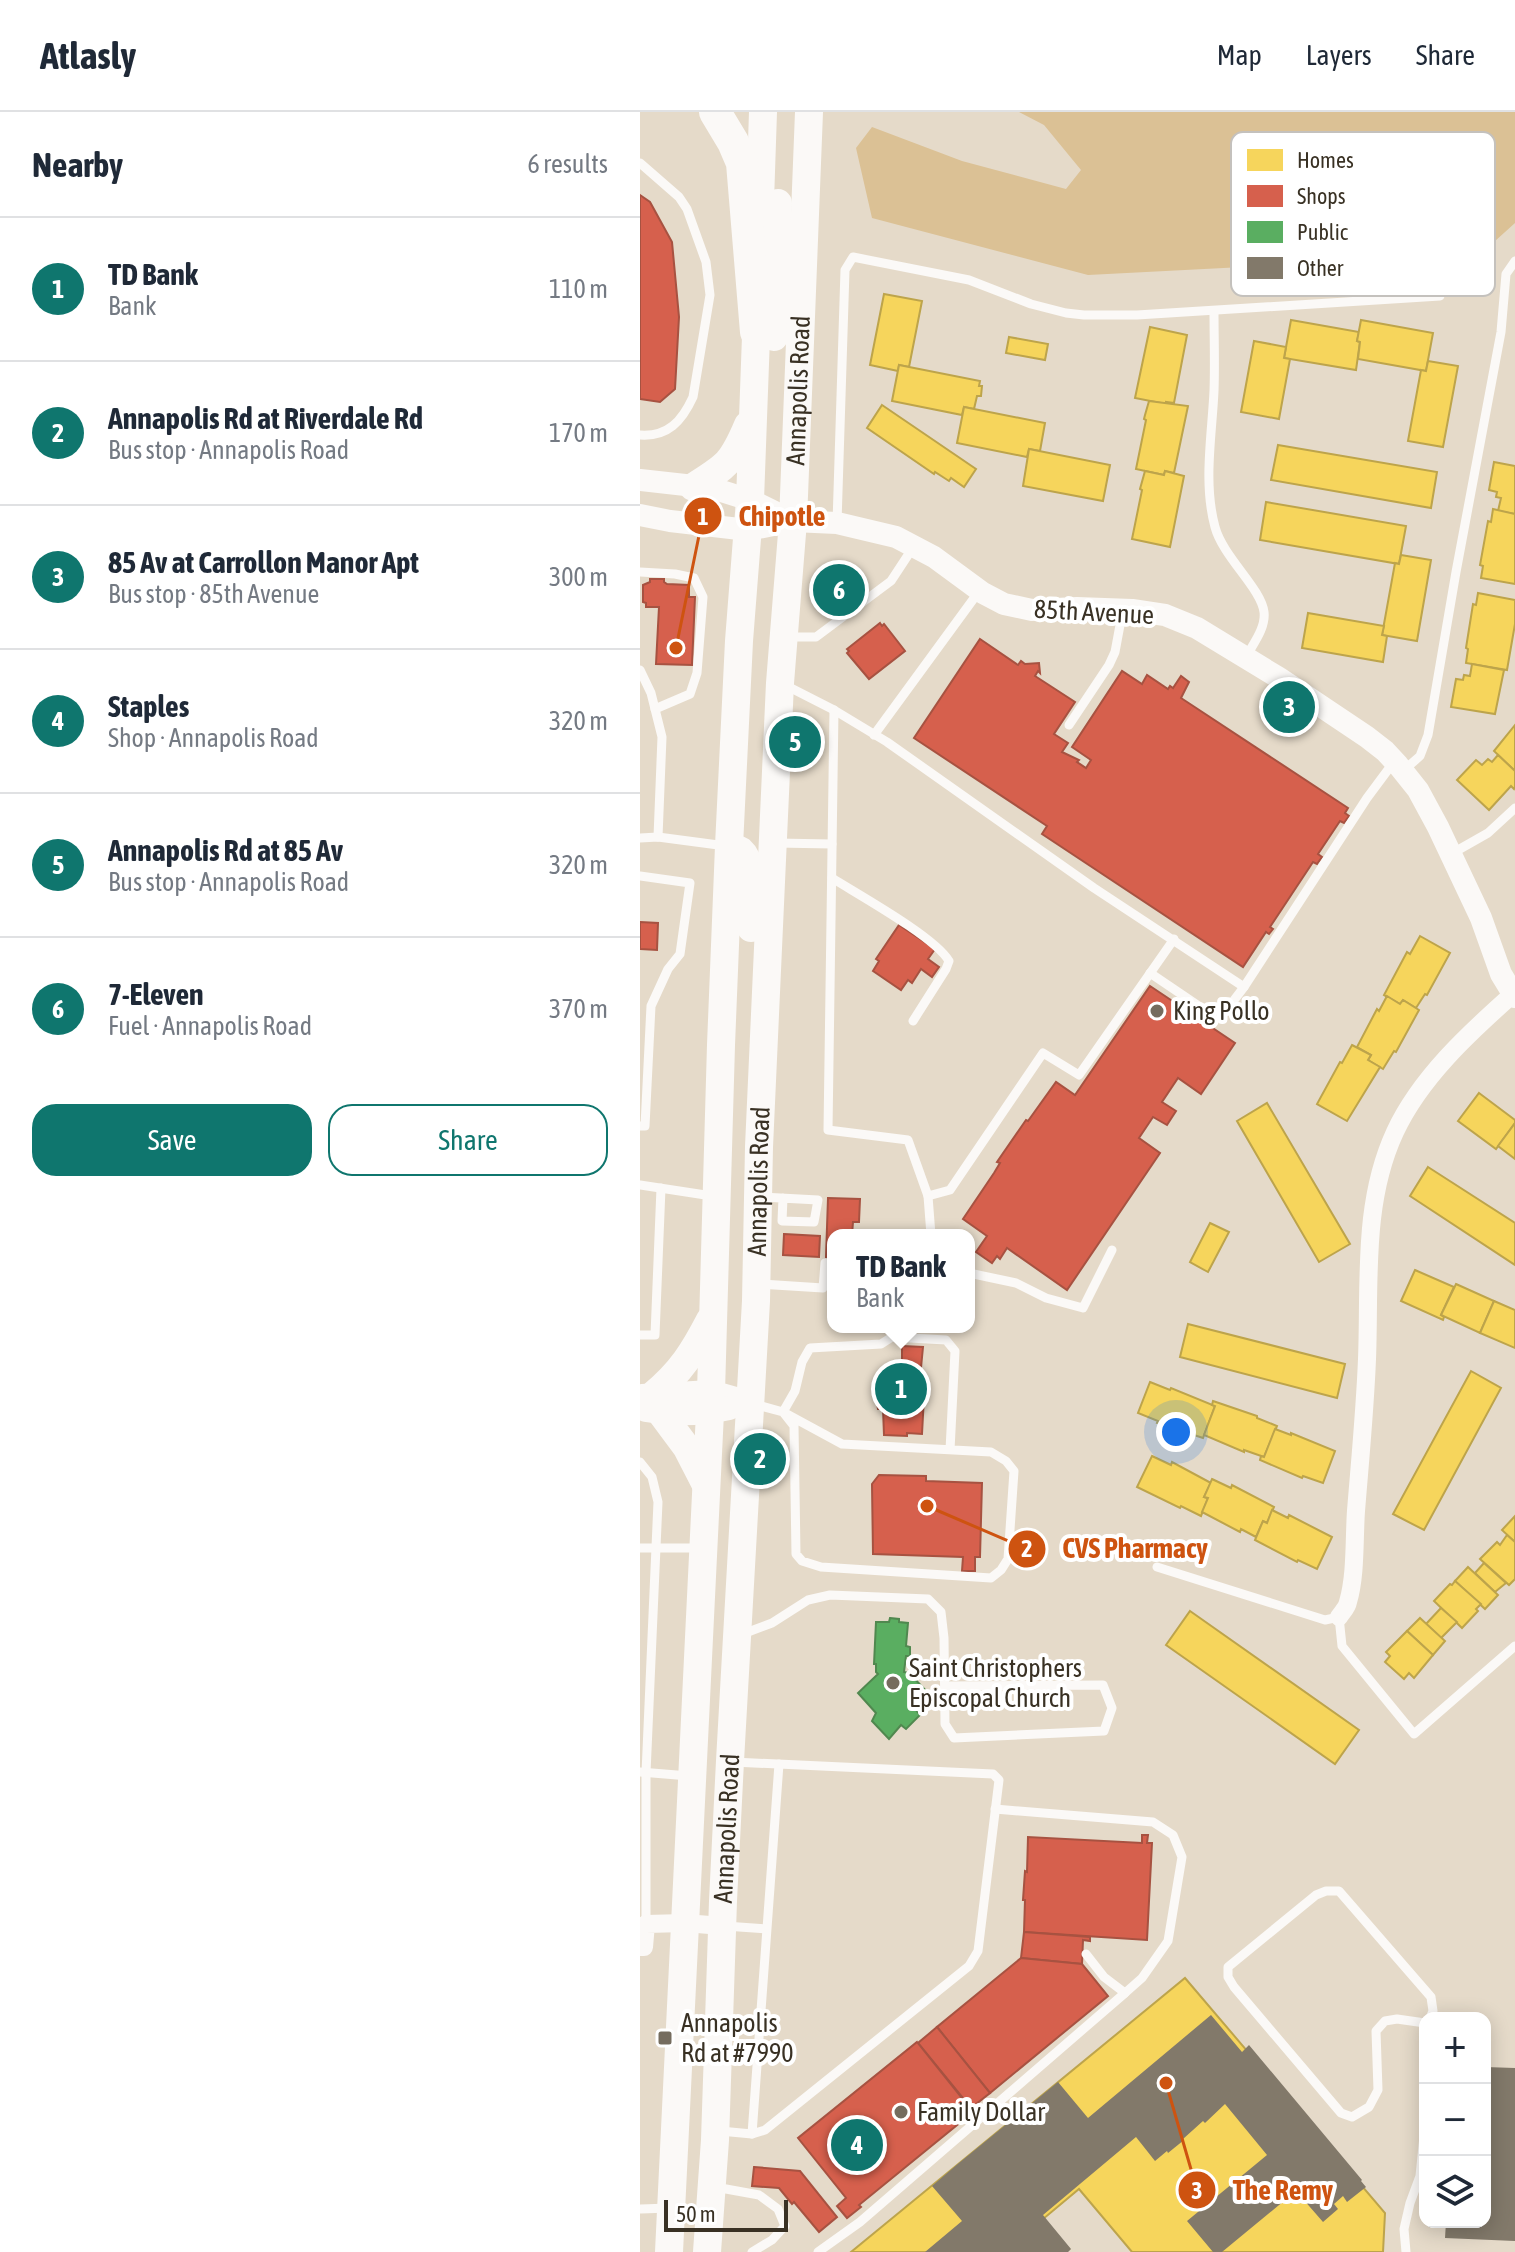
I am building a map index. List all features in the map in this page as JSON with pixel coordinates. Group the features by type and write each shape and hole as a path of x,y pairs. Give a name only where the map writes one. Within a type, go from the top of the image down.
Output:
{"highway":[{"path":"715,112 742,163 756,332"}],"main road":[{"name":"Annapolis Road","path":"669,2252 711,1402 729,846 754,414 763,112"},
{"path":"772,112 778,120 778,200 767,492 793,521"},
{"name":"Annapolis Road","path":"707,2252 756,1284 771,1197 761,1103 780,683 793,521 809,112"},
{"path":"693,487 725,468 738,449 754,414"},
{"path":"729,846 742,852 748,863 751,882 750,1054 761,1103"},
{"path":"649,1403 686,1363 714,1312"},
{"path":"649,1403 750,1403"},
{"path":"649,1403 687,1448 707,1488"}],"street":[{"name":"85th Avenue","path":"640,480 712,488 750,500 793,521"},
{"name":"85th Avenue","path":"640,515 748,530 793,521 837,523 896,537 934,557 1004,604 1020,608 1123,609 1165,615 1197,628 1367,737 1398,766 1428,806 1481,918 1501,974 1514,996"},
{"path":"1339,1617 1348,1605 1353,1562 1367,1359 1368,1267 1372,1215 1380,1175 1396,1129 1421,1090 1457,1048 1514,996"},
{"path":"640,1947 644,1947 646,1924 722,1926"}],"lane":[{"path":"640,163 679,197 687,209 706,262 710,295 693,397 688,408 676,425 664,432 640,435"},
{"path":"837,523 845,270 853,257 969,280 1031,304 1066,313 1108,316 1440,296"},
{"path":"1150,973 1212,1015 1225,1012 1367,798 1398,766 1420,756 1428,735 1501,332 1506,274 1515,261"},
{"path":"1214,311 1214,390 1209,459 1214,525 1221,545 1256,593 1264,612 1261,631 1246,657"},
{"path":"783,637 816,637 891,581 914,546"},
{"path":"640,572 694,578 703,597 697,673 690,694 655,709"},
{"path":"874,735 980,590"},
{"path":"1069,725 1109,665 1115,652 1123,609"},
{"path":"640,670 651,693 662,737 658,837"},
{"path":"780,683 834,710 874,735 1094,888 1244,987"},
{"path":"834,710 828,1130 908,1140 928,1196 931,1229"},
{"path":"1451,854 1488,833 1515,808"},
{"path":"640,838 658,837 729,846"},
{"path":"773,843 832,844"},
{"path":"640,876 690,883 680,954 668,969 651,1006 645,1126 640,1126"},
{"path":"832,878 927,939 949,961 913,1021"},
{"path":"928,1196 950,1190 1043,1053 1079,1075 1174,939"},
{"path":"640,1185 716,1197"},
{"path":"640,1335 655,1335 661,1188"},
{"path":"771,1197 818,1200 814,1222 782,1221 771,1197"},
{"path":"975,1274 1016,1283 1046,1298 1083,1308 1112,1250"},
{"path":"756,1284 823,1288 825,1263"},
{"path":"783,1412 795,1391 802,1362 810,1348 881,1344 892,1337 946,1340 955,1351 950,1450"},
{"path":"750,1403 783,1412 842,1444 991,1452 1006,1461 1014,1471 1008,1559 1001,1570 991,1578 821,1567 802,1561 796,1554 794,1426 783,1412"},
{"path":"640,1462 652,1477 658,1502 646,1654 643,1773 646,1924"},
{"path":"640,1548 704,1548"},
{"path":"1157,1567 1325,1620 1339,1617 1342,1646 1414,1734 1515,1646"},
{"path":"736,1636 772,1623 808,1600 830,1595 928,1599 941,1612 945,1724 954,1738 1104,1731 1112,1708 1103,1685 945,1686"},
{"path":"715,2130 752,2134 765,2130 969,1966 978,1951 999,1780 993,1774 730,1761"},
{"path":"752,2134 779,1764"},
{"path":"643,1773 692,1776"},
{"path":"818,2252 860,2222 1142,1978 1168,1941 1182,1857 1173,1835 1153,1822 995,1809"},
{"path":"1419,2022 1397,2019 1385,2021 1376,2031 1378,2090 1369,2107 1352,2117 1341,2113 1234,1987 1228,1977 1228,1967 1316,1895 1339,1891 1431,1997 1433,2012"},
{"path":"722,1926 766,1929"},
{"path":"1086,1954 1104,1977 1125,1993"},
{"path":"1406,2252 1404,2229 1420,2176 1422,2156"},
{"path":"711,2186 759,2195 778,2209 785,2226 772,2240 752,2252"},
{"path":"640,2210 672,2207"}],"shaded area":[{"path":"1019,112 1515,112 1515,223 1495,241 1495,132 1231,132 1231,268 1088,275 872,218 856,148 872,127 962,161 1066,189 1081,170 1044,125"}],"building: Homes":[{"path":"884,294 922,301 909,367 899,365 898,371 870,365"},
{"path":"1291,320 1359,332 1356,370 1284,358"},
{"path":"1361,320 1433,333 1426,371 1358,359"},
{"path":"1150,327 1187,335 1174,403 1135,398"},
{"path":"1009,337 1048,344 1045,360 1006,353"},
{"path":"1254,341 1286,347 1284,358 1290,359 1279,419 1241,412"},
{"path":"1428,361 1458,366 1443,447 1408,441 1421,370 1426,371"},
{"path":"899,365 980,381 981,396 977,396 974,409 964,407 962,415 892,401"},
{"path":"1149,401 1188,406 1174,473 1165,471 1164,475 1136,469"},
{"path":"882,405 976,469 964,487 951,478 949,481 934,474 867,428"},
{"path":"964,407 1045,423 1040,451 1029,449 1027,457 957,443"},
{"path":"1278,445 1437,472 1431,508 1271,480"},
{"path":"1029,449 1110,465 1103,501 1023,486"},
{"path":"1494,462 1515,466 1515,514 1498,511 1501,498 1496,497 1497,492 1489,490"},
{"path":"1145,471 1164,475 1165,471 1184,476 1170,547 1132,539"},
{"path":"1266,502 1406,526 1399,564 1260,540"},
{"path":"1493,509 1515,514 1515,584 1481,578 1483,566 1480,565"},
{"path":"1401,555 1431,560 1417,641 1382,635 1395,563 1399,564"},
{"path":"1478,593 1515,600 1515,624 1507,670 1466,663 1473,604 1476,605"},
{"path":"1308,613 1384,626 1382,635 1387,636 1383,662 1302,648"},
{"path":"1472,664 1504,670 1495,714 1451,707 1456,679 1463,680 1464,675 1470,676"},
{"path":"1515,725 1515,771 1494,751"},
{"path":"1498,755 1515,771 1515,787 1511,786 1489,810 1457,780 1476,760 1482,765 1488,759 1492,762"},
{"path":"1420,936 1450,953 1427,995 1416,1008 1403,1000 1400,1004 1384,995 1407,952 1410,954"},
{"path":"1387,996 1400,1004 1403,1000 1419,1010 1383,1069 1368,1060 1371,1055 1357,1047"},
{"path":"1352,1045 1371,1055 1368,1060 1380,1067 1347,1121 1317,1104"},
{"path":"1479,1093 1515,1120 1496,1149 1458,1121"},
{"path":"1267,1103 1350,1244 1319,1262 1237,1121"},
{"path":"1515,1123 1515,1159 1498,1146"},
{"path":"1428,1167 1515,1223 1515,1265 1410,1196"},
{"path":"1210,1223 1229,1232 1208,1272 1190,1262"},
{"path":"1415,1270 1454,1287 1441,1315 1443,1320 1401,1301"},
{"path":"1456,1284 1494,1301 1480,1333 1441,1315"},
{"path":"1494,1301 1515,1310 1515,1348 1480,1333"},
{"path":"1188,1324 1345,1364 1337,1398 1180,1357"},
{"path":"1471,1371 1501,1388 1424,1530 1393,1514"},
{"path":"1150,1382 1215,1406 1203,1438 1157,1423 1138,1413"},
{"path":"1213,1401 1277,1426 1264,1457 1204,1435 1215,1406 1212,1405"},
{"path":"1275,1429 1335,1451 1323,1483 1302,1478 1260,1460"},
{"path":"1152,1456 1171,1465 1172,1462 1211,1483 1204,1497 1208,1498 1201,1516 1137,1487"},
{"path":"1212,1479 1231,1488 1232,1485 1274,1507 1256,1537 1202,1512 1208,1498 1204,1497"},
{"path":"1272,1510 1288,1518 1289,1515 1332,1537 1317,1569 1255,1540 1263,1521 1267,1523"},
{"path":"1515,1516 1515,1542 1502,1530"},
{"path":"1507,1535 1515,1542 1515,1579 1509,1585 1480,1559 1497,1542 1500,1545"},
{"path":"1484,1563 1506,1583 1495,1592 1475,1573"},
{"path":"1468,1567 1498,1595 1485,1609 1455,1581"},
{"path":"1455,1581 1481,1604 1462,1628 1434,1601"},
{"path":"1441,1608 1457,1622 1441,1638 1426,1624"},
{"path":"1190,1611 1359,1730 1335,1764 1166,1645"},
{"path":"1420,1618 1445,1641 1433,1655 1407,1631"},
{"path":"1407,1631 1433,1655 1414,1678 1409,1673 1404,1679 1385,1662 1390,1656 1386,1652"},
{"path":"1185,1978 1385,2213 1383,2252 1132,2252 1079,2189 1043,2219 1069,2249 1065,2252 851,2252"}],"building: Shops":[{"path":"640,195 650,202 672,242 679,317 675,389 660,402 640,399"},
{"path":"836,569 859,597 842,611 819,583"},
{"path":"650,579 689,585 689,597 695,597 692,665 656,664 659,607 646,607 643,602 643,585"},
{"path":"880,623 905,651 869,679 847,649"},
{"path":"980,639 1018,665 1021,661 1025,664 1039,663 1040,673 1038,671 1035,676 1075,702 1054,734 1068,743 1062,752 1079,760 1077,762 1086,768 1091,760 1072,747 1122,671 1142,684 1147,675 1168,689 1170,686 1173,688 1181,676 1189,682 1181,698 1348,808 1345,813 1349,816 1344,823 1340,821 1318,854 1322,857 1317,864 1313,862 1270,927 1273,929 1269,934 1266,932 1243,967 1042,834 1047,826 914,738"},
{"path":"640,922 658,923 657,950 640,949"},
{"path":"899,925 935,949 928,959 939,967 932,977 921,969 912,983 908,980 901,990 873,971 879,961 876,959"},
{"path":"1150,986 1235,1043 1201,1094 1178,1078 1162,1102 1176,1111 1167,1125 1153,1117 1139,1138 1160,1153 1067,1290 1007,1248 1000,1259 997,1256 992,1263 976,1252 987,1236 963,1219 1000,1163 997,1162 1056,1082 1075,1095"},
{"path":"828,1198 860,1199 859,1222 853,1222 852,1229 827,1229 826,1257"},
{"path":"784,1234 820,1236 819,1257 783,1255"},
{"path":"902,1346 923,1347 920,1378 925,1378 922,1434 884,1435 883,1409 878,1409 876,1398 880,1388 885,1388 886,1376 902,1377"},
{"path":"879,1475 926,1476 926,1481 982,1483 980,1557 975,1557 975,1571 962,1571 963,1557 873,1554 872,1484"},
{"path":"1142,1835 1148,1835 1147,1843 1152,1843 1147,1940 1024,1932 1028,1837 1142,1843"},
{"path":"1024,1932 1090,1937 1090,1941 1083,1940 1082,1964 1021,1958"},
{"path":"1021,1958 1082,1964 1108,1996 990,2093 937,2027"},
{"path":"937,2027 990,2093 971,2108 918,2043"},
{"path":"917,2042 973,2112 847,2218 837,2206 846,2198 798,2138"},
{"path":"754,2167 800,2171 837,2217 819,2232 779,2188 752,2186"}],"building: Public":[{"name":"Saint Christophers Episcopal Church","path":"890,1618 908,1623 906,1646 910,1647 910,1656 906,1656 904,1672 909,1673 931,1696 916,1710 920,1715 906,1729 901,1725 889,1739 872,1721 876,1713 858,1693 878,1674 874,1664 876,1622 889,1622"}],"building: Other":[{"path":"1211,2015 1242,2052 1249,2045 1366,2187 1347,2202 1343,2196 1334,2204 1338,2209 1323,2222 1296,2191 1222,2252 1213,2252 1187,2221 1267,2155 1225,2104 1155,2161 1136,2137 1043,2215 1071,2249 1068,2252 925,2252 962,2221 932,2186 959,2163 1058,2082 1088,2118"},
{"path":"1491,2067 1515,2068 1515,2241 1445,2238 1446,2228 1491,2228"}],"place":[{"name":"7-Eleven","path":"839,590"},
{"name":"Chipotle","path":"676,648"},
{"name":"85 Av at Carrollon Manor Apt","path":"1289,707"},
{"name":"Annapolis Rd at 85 Av","path":"795,742"},
{"name":"King Pollo","path":"1157,1011"},
{"name":"TD Bank","path":"901,1389"},
{"name":"Annapolis Rd at Riverdale Rd","path":"760,1459"},
{"name":"CVS Pharmacy","path":"927,1506"},
{"name":"Saint Christophers Episcopal Church","path":"893,1683"},
{"name":"Annapolis Rd at #7990","path":"665,2038"},
{"name":"The Remy","path":"1166,2083"},
{"name":"Family Dollar","path":"901,2112"},
{"name":"Staples","path":"857,2145"}]}
